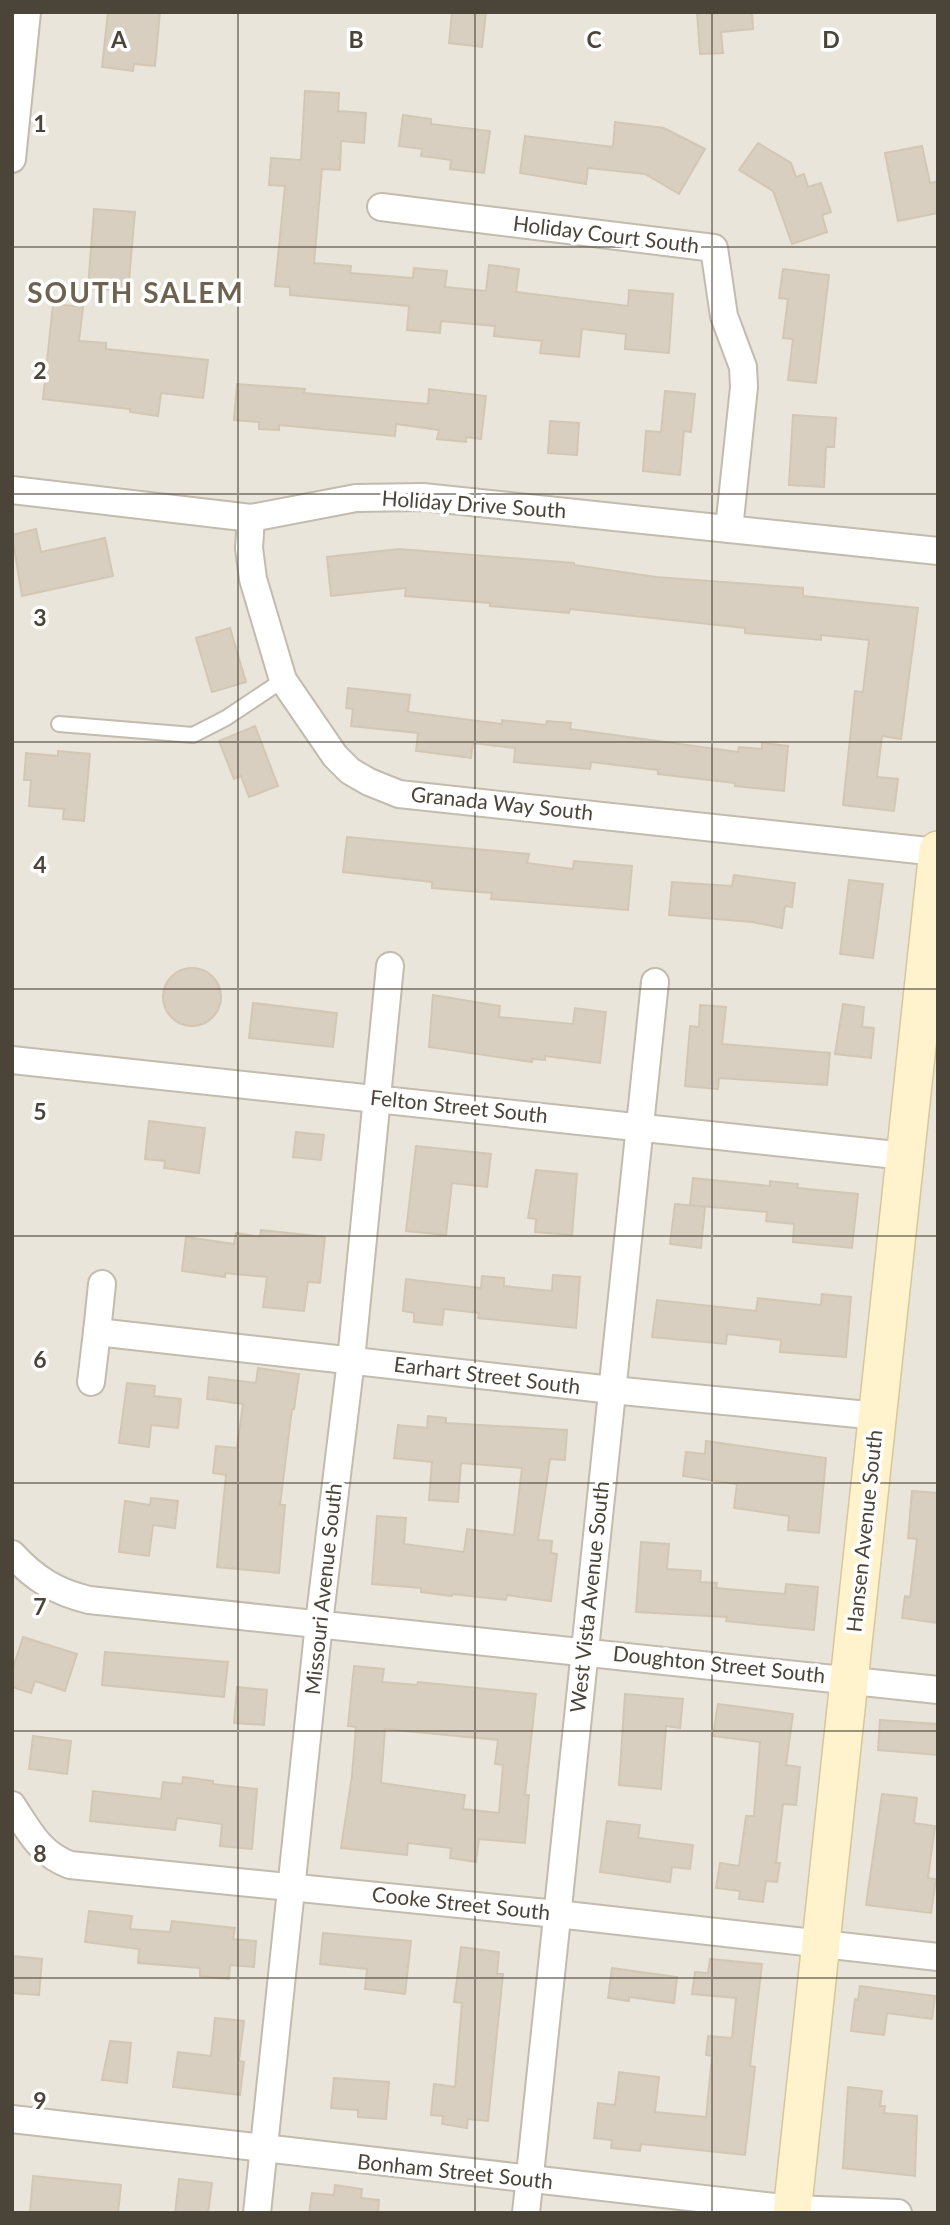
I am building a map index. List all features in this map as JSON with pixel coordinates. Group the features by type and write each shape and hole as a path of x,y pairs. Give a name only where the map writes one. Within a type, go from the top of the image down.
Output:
{"street":[{"path":"12,159 27,12"},
{"name":"Holiday Court South","path":"381,206 714,248 724,316 743,367 744,387 729,529"},
{"name":"Holiday Drive South","path":"12,490 251,519 356,498 423,497 938,551"},
{"name":"Granada Way South","path":"251,519 249,548 253,579 283,680 342,764 369,782 399,794 938,851"},
{"name":"Hansen Avenue South","path":"792,2211 905,1156 928,1039 938,851"},
{"name":"Missouri Avenue South","path":"257,2213 319,1623 351,1360 390,966"},
{"name":"West Vista Avenue South","path":"526,2213 655,982"},
{"name":"Felton Street South","path":"12,1060 640,1125 905,1156"},
{"path":"91,1382 102,1284"},
{"name":"Earhart Street South","path":"97,1332 612,1390 878,1416"},
{"name":"Doughton Street South","path":"12,1554 44,1584 64,1594 89,1600 584,1650 938,1690"},
{"name":"Cooke Street South","path":"12,1805 39,1847 52,1858 70,1865 557,1914 938,1957"},
{"name":"Bonham Street South","path":"12,2119 792,2211 898,2213"}],"lane":[{"path":"59,724 193,735 226,718 283,680"}],"shaded area":[{"path":"12,12 938,12 938,2213 12,2213"}],"building":[{"path":"108,12 160,12 155,66 134,64 133,71 102,67"},
{"path":"452,12 486,12 482,47 449,43"},
{"path":"697,12 752,12 753,29 721,32 723,53 700,54"},
{"path":"305,91 339,93 338,111 366,113 364,143 341,141 340,170 322,169 314,263 351,266 350,273 413,278 414,268 447,271 445,287 486,291 489,265 519,269 516,292 628,306 629,290 673,294 669,353 625,349 626,334 582,329 579,357 540,353 542,341 494,336 495,326 441,321 440,333 407,330 409,306 290,295 290,287 275,286 285,186 269,185 271,158 301,160"},
{"path":"403,115 431,119 431,124 490,131 484,173 450,169 451,160 421,156 422,149 399,146"},
{"path":"615,122 664,128 705,149 679,194 645,174 588,168 586,184 520,173 525,136 613,147"},
{"path":"758,143 791,163 796,177 804,174 808,187 821,183 831,212 822,215 827,232 792,244 773,191 739,170"},
{"path":"922,146 930,183 938,181 938,213 898,221 885,153"},
{"path":"94,209 135,212 128,291 88,288"},
{"path":"783,269 829,275 816,383 788,380 793,339 783,338 788,299 779,298"},
{"path":"53,304 83,307 79,341 106,343 106,349 208,360 203,398 161,393 158,416 130,412 130,409 43,399"},
{"path":"237,384 305,389 304,393 428,404 429,389 486,396 481,439 466,437 466,442 437,439 439,430 396,424 395,436 279,425 279,430 259,429 259,422 234,420"},
{"path":"665,391 695,394 691,432 684,431 680,475 643,471 646,431 661,432"},
{"path":"793,415 836,418 834,447 826,447 824,487 789,485"},
{"path":"550,421 579,423 577,455 548,453"},
{"path":"36,529 41,552 105,538 113,576 22,596 12,535"},
{"path":"399,549 574,563 656,577 803,588 803,596 918,608 901,739 882,736 877,777 898,779 894,811 843,805 855,691 863,692 869,640 821,635 821,640 745,633 745,628 570,609 569,613 490,606 490,603 405,596 406,588 331,596 327,557"},
{"path":"230,628 246,682 212,692 196,638"},
{"path":"348,688 410,695 408,712 502,724 502,720 546,725 547,721 571,723 570,729 738,752 739,747 762,749 762,743 788,746 784,791 735,786 735,783 658,774 658,770 591,762 590,769 514,762 515,748 473,743 471,758 416,751 418,733 351,726 353,709 346,708"},
{"path":"255,726 278,786 249,797 241,776 234,779 219,741"},
{"path":"58,751 90,754 84,821 63,819 64,809 29,806 31,780 24,780 26,753 58,756"},
{"path":"347,837 529,854 527,863 573,869 574,861 632,866 628,910 491,899 492,893 432,888 432,882 343,872"},
{"path":"734,875 795,883 792,907 785,906 782,928 752,922 669,915 672,882 732,886"},
{"path":"849,880 883,884 873,958 840,954"},
{"path":"186,968 198,968 213,976 221,991 221,1003 213,1018 198,1026 186,1026 171,1018 163,1003 163,991 171,976"},
{"path":"433,995 500,1006 499,1017 573,1024 575,1008 606,1012 600,1063 545,1056 545,1060 532,1059 532,1062 429,1047"},
{"path":"253,1003 337,1013 333,1047 249,1038"},
{"path":"843,1004 864,1007 862,1027 874,1028 871,1058 835,1054"},
{"path":"700,1005 726,1007 722,1044 830,1053 827,1085 719,1078 718,1089 685,1086 690,1026 699,1027"},
{"path":"149,1121 205,1128 199,1173 164,1168 165,1161 145,1159"},
{"path":"296,1132 324,1135 321,1160 293,1157"},
{"path":"416,1146 491,1154 487,1187 452,1183 446,1235 406,1231"},
{"path":"536,1170 577,1174 572,1235 535,1232 536,1219 528,1218"},
{"path":"693,1178 770,1186 770,1181 798,1184 797,1188 858,1194 852,1248 793,1242 794,1224 766,1221 767,1212 690,1205"},
{"path":"675,1204 705,1207 701,1248 670,1244"},
{"path":"261,1230 325,1237 320,1283 308,1282 304,1311 263,1307 267,1277 225,1273 225,1277 182,1271 186,1237 234,1244 236,1233 260,1237"},
{"path":"553,1275 580,1277 576,1328 478,1318 479,1313 444,1309 442,1325 414,1322 414,1313 403,1311 406,1279 481,1288 482,1276 504,1278 504,1286 552,1291"},
{"path":"822,1294 851,1297 846,1357 780,1352 781,1340 727,1334 726,1344 652,1337 657,1300 756,1311 758,1298 821,1305"},
{"path":"258,1368 299,1374 280,1505 285,1505 279,1573 217,1567 226,1475 213,1473 216,1446 237,1448 243,1404 207,1399 209,1377 256,1383"},
{"path":"127,1383 155,1386 154,1396 181,1399 178,1428 151,1425 149,1447 119,1443"},
{"path":"428,1416 446,1418 446,1423 567,1430 565,1460 550,1459 538,1540 552,1541 551,1553 557,1554 551,1601 507,1595 506,1600 452,1596 421,1592 421,1588 372,1584 377,1516 406,1518 404,1544 464,1552 467,1529 514,1535 522,1468 461,1463 458,1502 429,1500 432,1462 394,1458 398,1425 427,1428"},
{"path":"706,1441 826,1458 819,1533 788,1530 789,1516 734,1508 737,1484 683,1476 686,1452 705,1454"},
{"path":"912,1491 938,1493 938,1623 902,1618 905,1596 910,1597 917,1539 908,1538"},
{"path":"151,1498 178,1501 175,1528 153,1525 149,1556 119,1552 125,1501 150,1505"},
{"path":"641,1542 669,1544 667,1569 701,1571 700,1582 717,1583 716,1588 785,1594 786,1584 818,1587 814,1630 726,1621 727,1617 636,1612"},
{"path":"23,1637 77,1654 65,1691 35,1681 31,1693 12,1687 12,1671"},
{"path":"105,1652 228,1662 224,1697 102,1685"},
{"path":"354,1666 384,1669 382,1682 417,1685 418,1682 536,1694 525,1795 529,1795 525,1843 479,1839 476,1862 450,1858 451,1848 408,1843 407,1855 341,1848 356,1727 348,1726","holes":["385,1729 498,1740 495,1764 503,1765 499,1813 463,1809 465,1795 381,1783"]},
{"path":"237,1687 267,1690 264,1725 234,1723"},
{"path":"625,1694 683,1699 680,1728 666,1726 661,1789 619,1785"},
{"path":"718,1704 793,1714 786,1765 800,1767 796,1805 783,1804 776,1863 780,1863 777,1882 766,1881 763,1902 739,1899 740,1891 716,1888 720,1863 739,1866 746,1816 754,1816 760,1742 713,1736"},
{"path":"880,1720 938,1724 938,1755 878,1750"},
{"path":"33,1736 71,1741 67,1774 29,1769"},
{"path":"183,1777 213,1781 213,1784 257,1789 252,1849 220,1846 222,1824 177,1818 175,1830 90,1821 93,1791 161,1799 163,1782 182,1784"},
{"path":"882,1794 917,1798 914,1823 935,1826 928,1878 936,1879 931,1913 866,1905"},
{"path":"607,1821 640,1825 638,1838 693,1845 690,1869 672,1867 670,1882 600,1872"},
{"path":"89,1911 132,1916 130,1929 170,1932 172,1921 235,1928 233,1939 256,1941 254,1967 230,1965 229,1979 200,1976 200,1968 138,1963 139,1949 85,1942"},
{"path":"323,1933 411,1941 405,1994 365,1989 367,1969 320,1964"},
{"path":"461,1947 499,1952 497,1974 503,1974 488,2121 468,2119 467,2128 442,2124 443,2116 431,2115 434,2084 455,2087 462,2003 454,2002"},
{"path":"12,1956 42,1959 39,1995 12,1993"},
{"path":"710,1959 762,1964 750,2066 755,2067 745,2155 641,2144 640,2151 611,2148 612,2140 594,2138 598,2103 615,2105 619,2072 659,2077 655,2112 706,2117 712,2056 706,2055 708,2036 732,2038 736,1998 692,1994 695,1972 708,1973"},
{"path":"612,1968 677,1977 674,2003 629,1997 629,2001 608,1998"},
{"path":"860,1986 935,1996 932,2019 887,2013 884,2035 851,2031 855,1999 858,2000"},
{"path":"215,2018 244,2021 239,2061 244,2062 240,2095 173,2087 178,2052 211,2056"},
{"path":"110,2041 131,2043 127,2083 102,2080"},
{"path":"334,2078 389,2082 386,2119 358,2117 358,2110 331,2108"},
{"path":"848,2087 882,2091 880,2106 885,2106 884,2113 917,2116 915,2176 843,2168"},
{"path":"33,2176 121,2185 118,2213 30,2213"},
{"path":"179,2179 212,2183 208,2213 175,2213"},
{"path":"335,2185 362,2189 361,2198 379,2200 378,2213 309,2213 312,2193 334,2195"}],"district":[{"name":"SOUTH SALEM","path":"136,293"}]}
